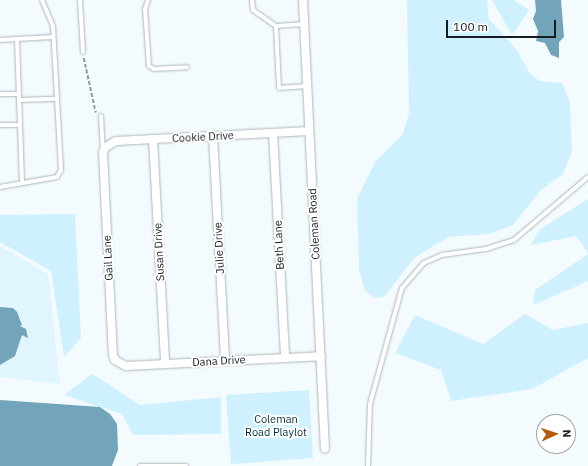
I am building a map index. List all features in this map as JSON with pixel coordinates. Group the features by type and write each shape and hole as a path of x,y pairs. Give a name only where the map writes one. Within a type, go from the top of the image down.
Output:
{"street":[{"name":"Coleman Road","path":"303,0 308,131 325,448"},
{"name":"Cookie Drive","path":"103,152 110,143 116,141 308,131"},
{"name":"Beth Lane","path":"273,133 285,358"},
{"name":"Julie Drive","path":"214,136 225,361"},
{"name":"Susan Drive","path":"153,139 164,364"},
{"name":"Gail Lane","path":"103,152 113,355 118,363"},
{"name":"Dana Drive","path":"118,363 126,366 321,356"}],"lane":[{"path":"0,187 22,181 57,177 61,170 53,26 42,0"},
{"path":"80,0 83,52"},
{"path":"148,0 145,9 149,66 154,69 187,67"},
{"path":"252,0 253,10 276,26 304,24"},
{"path":"276,26 279,88 307,86"},
{"path":"0,40 53,37"},
{"path":"17,39 22,181"},
{"path":"0,94 19,94"},
{"path":"19,100 56,99"},
{"path":"101,116 103,152"},
{"path":"0,125 20,125"},
{"path":"368,466 370,404 402,288 424,264 442,255 486,249 514,240 588,177"},
{"path":"140,466 186,466"}],"path":[{"path":"83,52 96,115 101,116"}],"shaded area":[{"path":"535,0 561,0 564,37 559,42 559,58 551,55 545,43 536,41 538,31 533,19 536,11"},
{"path":"0,246 48,274 60,384 0,377"},
{"path":"0,307 13,308 17,312 22,325 20,326 26,329 28,338 22,335 15,356 0,365"},
{"path":"0,400 100,407 110,414 117,424 118,450 112,466 0,466"}],"green space":[{"path":"407,0 487,0 489,19 516,49 529,72 539,81 562,83 570,102 572,151 563,174 541,190 513,225 489,234 448,237 414,258 384,297 376,298 365,291 359,269 357,199 375,162 403,134 409,113"},
{"path":"492,0 514,0 529,10 512,35"},
{"path":"588,199 588,253 576,236 531,245 539,230"},
{"path":"75,214 81,338 64,357 51,271 0,242 0,215"},
{"path":"588,254 588,281 533,305 535,290"},
{"path":"525,314 553,330 588,323 588,358 532,389 451,401 441,370 395,353 415,315 483,344"},
{"path":"92,374 140,405 221,397 221,434 133,435 122,414 64,395"},
{"name":"Coleman Road Playlot","path":"309,390 313,458 231,464 226,395"}]}
